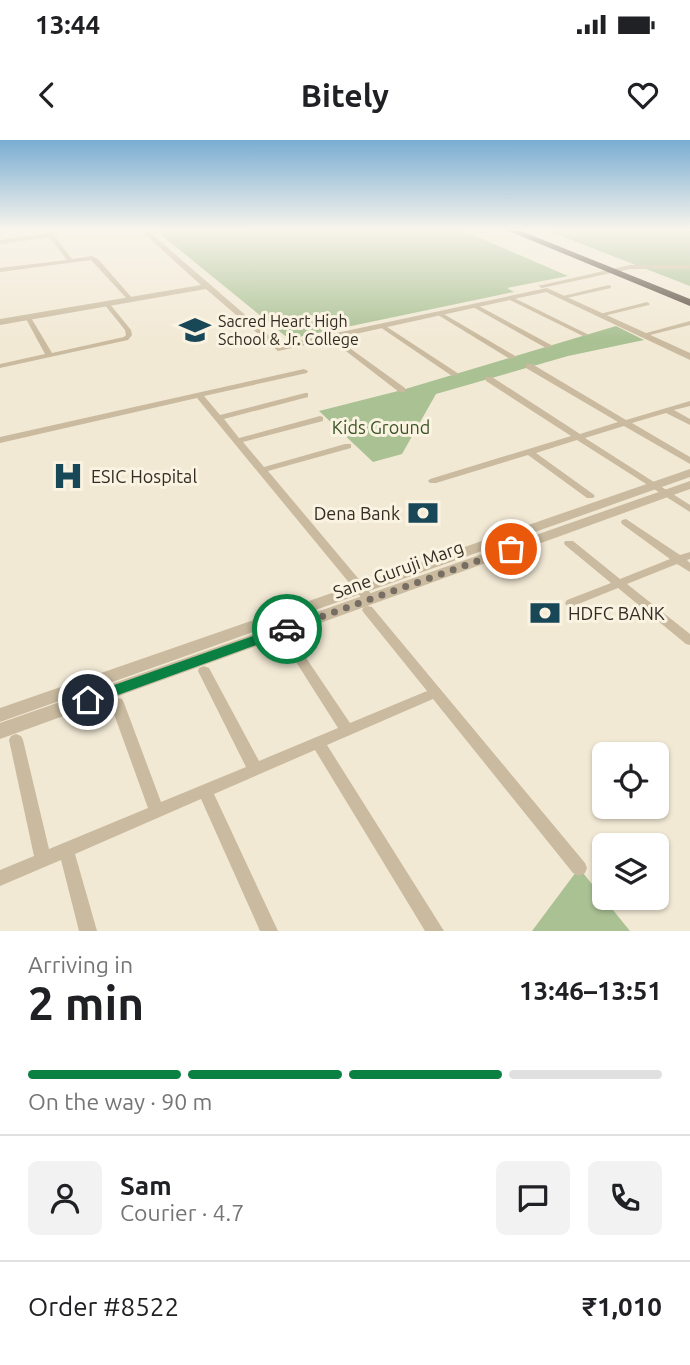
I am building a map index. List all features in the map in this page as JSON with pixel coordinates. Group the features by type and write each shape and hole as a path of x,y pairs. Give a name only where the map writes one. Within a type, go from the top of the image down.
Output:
{"highway":[{"path":"599,266 690,303"},
{"path":"621,266 690,293"}],"street":[{"path":"0,270 29,266"},
{"path":"101,266 131,300"},
{"path":"185,266 278,348 512,299 630,267 690,267"},
{"path":"0,322 208,286"},
{"path":"512,299 521,293 524,287 544,289 690,357"},
{"path":"562,298 609,287"},
{"path":"512,299 585,335"},
{"path":"0,366 126,339 128,330 107,304"},
{"path":"599,315 647,304"},
{"path":"475,306 549,346"},
{"path":"439,314 513,357"},
{"path":"28,317 50,356"},
{"path":"642,335 690,323"},
{"path":"382,326 455,374"},
{"path":"331,337 402,390"},
{"path":"529,366 690,461"},
{"path":"0,440 304,371"},
{"path":"489,379 690,509"},
{"path":"199,395 366,599 435,692 579,868"},
{"path":"218,418 305,395"},
{"path":"433,481 690,403"},
{"path":"667,410 690,422"},
{"path":"238,442 320,419"},
{"path":"262,470 348,446"},
{"path":"529,452 590,496"},
{"name":"Sane Guruji Marg","path":"0,732 660,489 690,473"},
{"name":"Sane Guruji Marg","path":"660,489 690,485"},
{"path":"626,522 684,557 690,568"},
{"path":"569,543 690,641"},
{"path":"571,603 684,557"},
{"name":"Sane Guruji Marg","path":"0,715 366,599"},
{"path":"288,640 348,730"},
{"path":"204,671 255,769"},
{"path":"0,878 435,692"},
{"path":"117,703 157,811"},
{"path":"16,740 43,859"},
{"path":"318,742 435,931"},
{"path":"205,790 269,931"},
{"path":"66,850 88,931"}],"green space":[{"path":"199,266 545,266 568,276 507,288 514,292 289,339"},
{"path":"638,266 690,266 690,286"},
{"name":"Kids Ground","path":"616,326 644,340 568,356 436,394 402,454 373,462 319,411 402,390"},
{"path":"579,868 592,884 592,910 613,910 630,931 532,931"}],"way so far":[{"path":"287,629 511,549"}],"place":[{"name":"Sacred Heart High School & Jr. College","path":"195,330"},
{"name":"ESIC Hospital","path":"68,476"},
{"name":"Dena Bank","path":"423,513"},
{"name":"HDFC BANK","path":"545,613"}],"route":[{"path":"88,700 287,629"}]}
